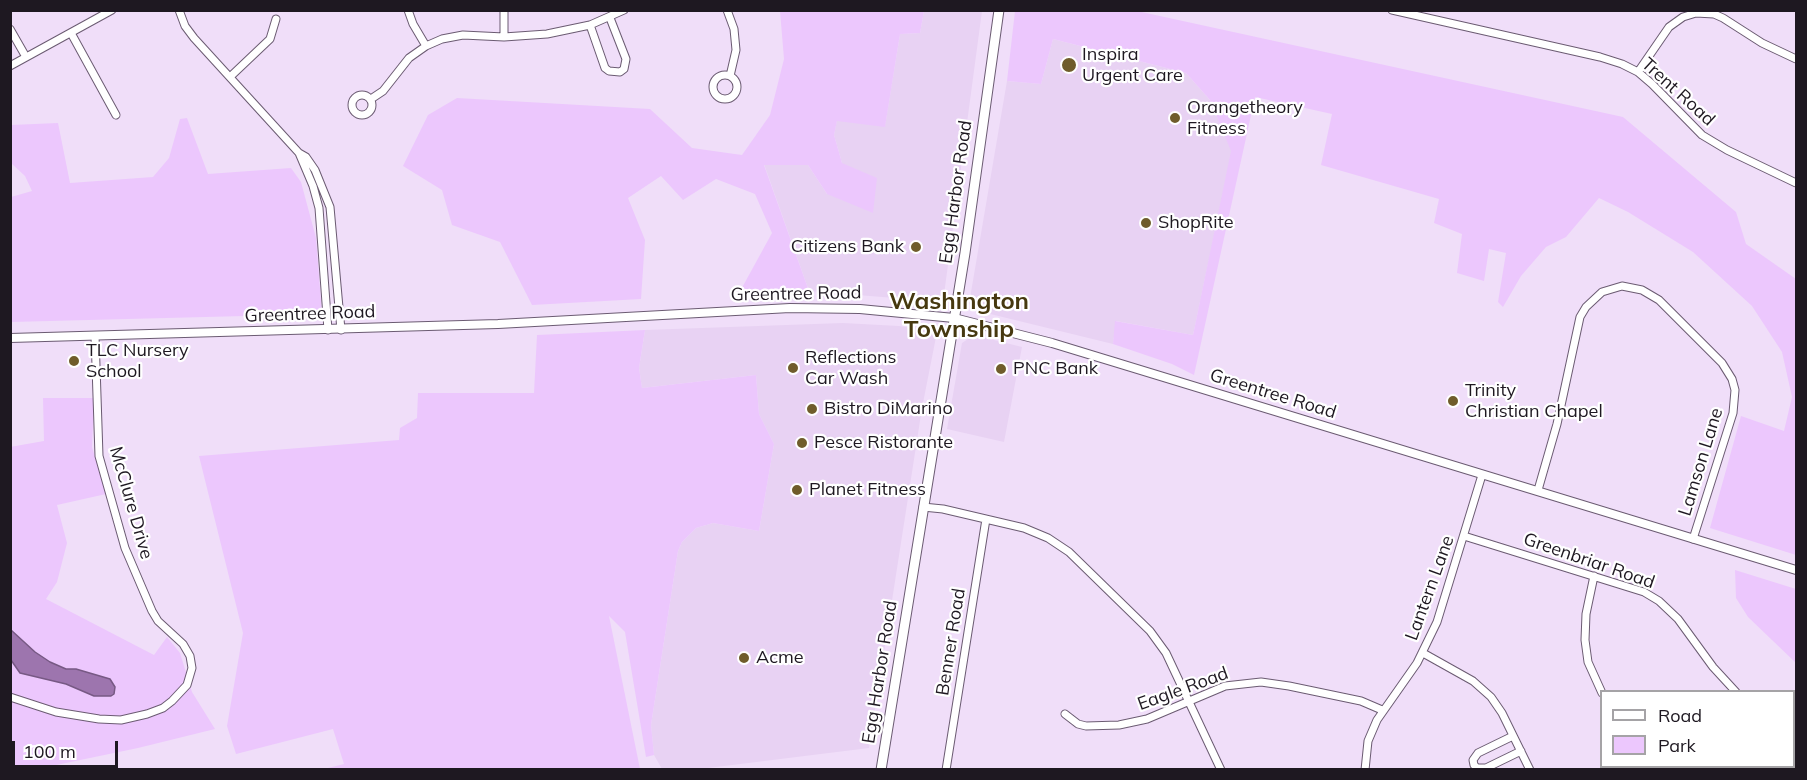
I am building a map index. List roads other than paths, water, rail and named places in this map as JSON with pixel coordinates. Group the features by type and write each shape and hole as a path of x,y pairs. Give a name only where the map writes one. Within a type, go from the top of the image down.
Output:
{"main road":[{"name":"Egg Harbor Road","path":"881,770 954,318 999,10"}],"street":[{"path":"10,66 112,10"},
{"path":"179,10 189,30 315,170 330,207 341,330"},
{"path":"408,10 426,46"},
{"path":"504,10 504,37"},
{"path":"371,99 383,91 409,58 426,46 442,39 453,36 504,37 547,34 590,25 624,10"},
{"path":"727,10 734,29 736,50 730,76"},
{"name":"Trent Road","path":"1392,10 1622,64 1638,72 1702,135 1727,150 1797,183"},
{"path":"1638,72 1669,27 1683,17 1696,13 1714,14 1723,18 1762,43 1797,59"},
{"path":"590,25 605,68 609,71 620,72 624,69 626,59 610,18"},
{"path":"231,76 270,39 276,19"},
{"path":"10,29 26,57"},
{"path":"71,33 116,115"},
{"path":"299,153 313,186 319,208 328,330"},
{"name":"Lamson Lane","path":"1538,490 1557,424 1580,317 1586,307 1602,292 1622,286 1642,290 1659,300 1722,363 1735,390 1733,413 1693,539"},
{"name":"Greentree Road","path":"10,339 341,330 790,308 860,309 954,318 1052,342 1797,570"},
{"name":"McClure Drive","path":"10,697 56,712 121,720 162,708 181,693 187,685 192,668 190,656 183,644 158,621 152,611 124,548 103,471 98,434 95,336"},
{"name":"Lantern Lane","path":"1365,770 1368,741 1382,710 1423,653 1441,611 1482,475"},
{"path":"923,507 986,519 1040,534 1069,552 1150,631 1170,658 1221,770"},
{"name":"Benner Road","path":"946,770 986,519"},
{"name":"Greenbriar Road","path":"1464,536 1644,592 1666,607 1683,625 1713,667 1734,690"},
{"path":"1594,576 1586,614 1585,640 1588,662 1601,690"},
{"path":"1423,653 1468,678 1486,692 1499,707 1530,770"},
{"name":"Eagle Road","path":"1065,714 1078,724 1086,726 1119,725 1148,718 1234,684 1262,682 1361,701 1382,710"},
{"path":"1513,736 1478,753 1473,760 1474,765 1477,768 1486,768 1521,751"}],"place":[{"name":"Inspira Urgent Care","path":"1069,65"},
{"name":"Orangetheory Fitness","path":"1175,118"},
{"name":"ShopRite","path":"1146,223"},
{"name":"Citizens Bank","path":"916,247"},
{"name":"TLC Nursery School","path":"74,361"},
{"name":"Reflections Car Wash","path":"793,368"},
{"name":"PNC Bank","path":"1001,369"},
{"name":"Trinity Christian Chapel","path":"1453,401"},
{"name":"Bistro DiMarino","path":"812,409"},
{"name":"Pesce Ristorante","path":"802,443"},
{"name":"Planet Fitness","path":"797,490"},
{"name":"Acme","path":"744,658"}],"district":[{"name":"Washington Township","path":"959,316"}]}
